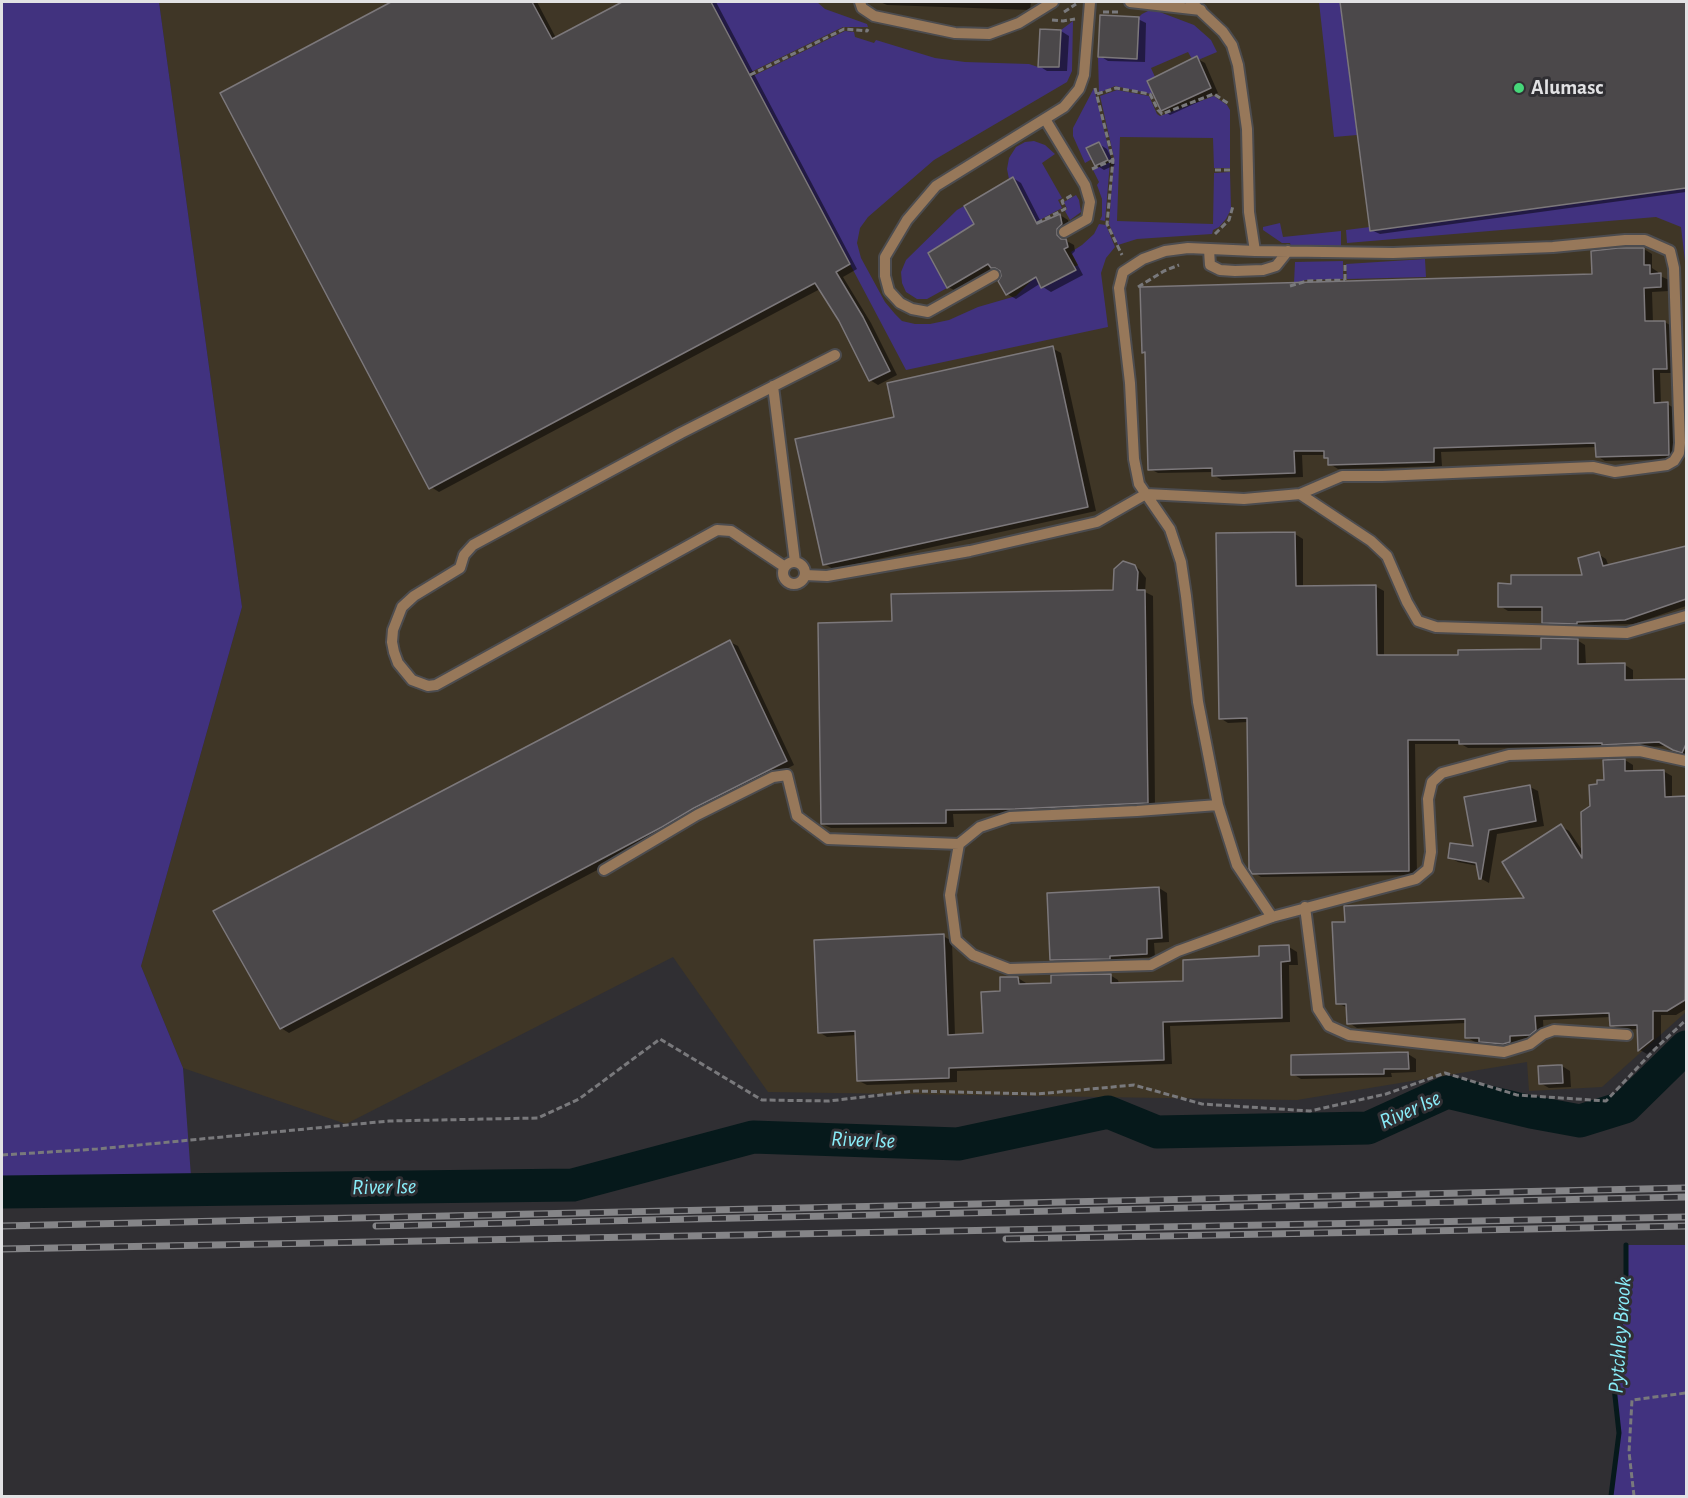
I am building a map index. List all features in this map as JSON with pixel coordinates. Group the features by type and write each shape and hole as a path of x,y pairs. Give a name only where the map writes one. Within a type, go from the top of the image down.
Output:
{"lane":[{"path":"860,2 862,8 873,15 955,33 989,34 1019,23 1053,2"},
{"path":"994,275 928,312 912,309 900,303 890,291 885,276 885,257 908,219 936,186 1064,107 1079,89 1084,75 1090,2"},
{"path":"1130,2 1201,10"},
{"path":"1191,2 1232,45 1238,65 1247,129 1249,212 1255,251"},
{"path":"1045,119 1080,175 1090,202 1087,219 1064,232"},
{"path":"805,575 827,576 970,551 1097,522 1146,494 1244,499 1300,494 1342,476 1593,467 1615,472 1666,465 1674,461 1679,453 1680,443 1674,268 1670,251 1645,240 1530,248 1393,253 1188,248 1165,251 1143,259 1123,272 1119,288 1130,383 1134,459 1139,484 1146,494 1170,529 1181,562 1198,702 1218,805 1237,865 1272,917"},
{"path":"1209,250 1210,265 1220,270 1235,271 1263,270 1276,266 1288,251"},
{"path":"773,387 790,565 784,578 789,583 799,584 805,575 804,568 790,565 731,531 717,530 436,685 428,686 412,680 398,663 392,642 395,620 402,608 414,596 460,568 464,555 473,545 681,433 835,355"},
{"path":"1300,494 1371,541 1387,556 1418,621 1436,627 1627,633 1686,616"},
{"path":"1218,805 1137,812 1010,817 980,827 959,844 950,895 956,940 973,955 1008,969 1151,964 1178,951 1272,917 1416,879 1428,869 1431,852 1428,799 1432,782 1442,773 1509,755 1640,751 1686,761"},
{"path":"604,870 697,814 773,777 787,775 796,816 828,839 959,844"},
{"path":"1305,907 1318,1009 1329,1026 1349,1035 1504,1052 1530,1044 1543,1034 1554,1030 1627,1035"}],"path":[{"path":"1099,14 1121,12"},
{"path":"750,75 844,29 867,31 873,15"},
{"path":"1095,86 1113,160 1107,224"},
{"path":"1097,94 1116,88 1150,94 1162,114 1214,94 1231,107"},
{"path":"1080,175 1113,160"},
{"path":"1215,170 1232,170 1232,180"},
{"path":"1037,223 1065,209 1062,201 1086,187"},
{"path":"1216,231 1221,230 1229,220 1233,210 1233,200"},
{"path":"1290,286 1307,281 1345,280"},
{"path":"2,1155 97,1149 389,1121 538,1118 579,1099 660,1039 762,1100 829,1101 915,1091 1037,1094 1134,1085 1202,1104 1310,1111 1386,1094 1444,1073 1517,1095 1606,1101 1686,1020"},
{"path":"1634,1497 1629,1452 1632,1400 1686,1393"}],"shaded area":[{"path":"2,2 159,2 242,607 141,966 183,1068 192,1190 2,1192"},
{"path":"159,2 1340,2 1370,231 1686,188 1686,1012 1602,1087 1529,1091 1527,1062 1297,1100 768,1092 673,957 346,1124 183,1068 141,966 242,607"},
{"path":"711,2 817,2 825,9 867,24 868,27 843,27 749,73"},
{"path":"1319,2 1340,2 1357,135 1334,137"},
{"path":"1157,11 1194,25 1211,40 1217,52 1198,60 1196,56 1192,59 1188,52 1151,68 1155,77 1147,81 1153,93 1151,94 1115,86 1099,93 1098,57 1142,14"},
{"path":"1073,21 1072,71 1067,82 934,160 868,217 860,228 857,243 861,258 885,302 895,314 902,321 930,324 949,320 978,307 1016,296 1035,277 1042,288 1075,270 1074,267 1078,265 1071,252 1094,234 1099,224 1106,225 1115,247 1106,258 1101,273 1108,327 906,370 751,77 845,31 854,32 855,37 874,43 876,40 935,58 965,62 1058,67 1061,30"},
{"path":"1094,88 1111,159 1108,160 1099,142 1092,159 1085,163 1073,136 1073,128"},
{"path":"1117,90 1149,96 1160,116 1214,96 1227,105 1230,110 1230,168 1214,168 1213,138 1120,137 1117,221 1213,224 1214,173 1230,172 1231,209 1226,219 1213,230 1212,234 1137,239 1118,245 1109,224 1114,158 1100,96"},
{"path":"1034,141 1045,145 1055,154 1042,163 1062,198 1058,200 1062,208 1036,222 1013,177 1009,179 1007,169 1009,158 1016,147 1025,142"},
{"path":"1110,162 1105,221 1100,220 1102,199 1097,185 1099,182 1093,170"},
{"path":"1686,188 1686,270 1681,227 1656,217 1347,243 1346,230 1370,227 1371,231"},
{"path":"1076,195 1081,212 1070,220 1065,211 1067,209 1064,202"},
{"path":"964,206 974,224 928,253 947,288 927,299 917,299 906,292 902,283 901,272 906,260 957,210"},
{"path":"1280,223 1283,237 1341,231 1341,248 1291,247 1290,243 1282,243 1263,230 1263,227"},
{"path":"1425,259 1426,277 1347,279 1346,264"},
{"path":"1343,261 1343,279 1306,280 1294,283 1295,262"},
{"path":"1626,1245 1686,1245 1686,1496 1611,1496 1619,1433 1614,1387 1621,1352 1620,1312 1626,1281"}],"building":[{"path":"391,2 532,2 552,39 622,2 711,2 850,264 836,272 863,317 890,371 869,381 839,321 815,283 429,489 220,93"},
{"name":"Alumasc","path":"1340,2 1686,2 1686,188 1370,231"},
{"path":"1100,15 1139,17 1137,59 1098,57"},
{"path":"1040,29 1061,30 1059,67 1038,67"},
{"path":"1197,56 1211,88 1161,111 1147,81"},
{"path":"1099,142 1108,160 1095,166 1086,148"},
{"path":"1013,177 1037,224 1060,214 1062,224 1057,229 1057,235 1061,239 1066,239 1068,247 1064,249 1076,270 1041,288 1036,277 1006,295 998,281 1001,276 1000,271 991,268 988,264 947,288 928,253 974,224 964,206"},
{"path":"1644,248 1644,265 1650,265 1650,274 1661,273 1661,287 1644,288 1645,321 1665,321 1667,369 1653,369 1654,403 1668,402 1669,455 1596,457 1595,443 1434,448 1434,462 1328,465 1328,458 1324,458 1324,451 1294,451 1295,473 1212,476 1212,468 1148,470 1145,352 1142,353 1140,287 1592,274 1591,251"},
{"path":"1053,346 1088,507 823,565 795,439 894,417 887,383"},
{"path":"1295,532 1296,586 1376,585 1377,655 1458,655 1458,650 1541,649 1541,638 1578,639 1578,664 1625,663 1625,680 1686,679 1686,744 1682,753 1659,742 1602,745 1602,743 1459,744 1459,740 1408,740 1409,871 1252,874 1249,869 1247,718 1219,719 1216,533"},
{"path":"1686,546 1686,599 1625,620 1577,622 1577,624 1542,623 1542,607 1498,607 1498,583 1511,584 1511,575 1582,575 1578,558 1599,552 1603,566"},
{"path":"1123,561 1135,565 1138,572 1137,590 1145,590 1148,803 946,810 946,823 821,824 818,623 892,621 891,594 1113,590 1114,569"},
{"path":"730,640 787,761 694,808 280,1029 213,911"},
{"path":"1625,759 1625,771 1664,770 1665,797 1686,796 1685,1000 1667,1011 1653,1011 1653,1039 1638,1051 1637,1025 1610,1026 1609,1013 1535,1016 1536,1030 1530,1035 1510,1036 1510,1042 1503,1044 1479,1042 1479,1038 1465,1038 1465,1019 1347,1024 1346,1004 1336,1004 1332,922 1345,922 1344,906 1524,898 1502,862 1561,824 1582,858 1581,812 1590,806 1589,785 1597,784 1597,780 1604,780 1603,760"},
{"path":"1530,785 1536,821 1489,830 1481,879 1479,879 1476,863 1448,858 1450,843 1473,846 1464,797"},
{"path":"1159,887 1162,938 1147,939 1147,954 1110,956 1110,959 1050,960 1047,893"},
{"path":"944,934 948,1035 983,1033 981,992 1000,991 1000,977 1018,977 1019,984 1051,983 1051,975 1111,974 1111,983 1183,981 1183,960 1259,956 1259,946 1289,945 1290,961 1281,962 1282,1018 1163,1022 1164,1060 949,1068 949,1078 857,1081 855,1031 818,1033 814,940"},
{"path":"1408,1052 1409,1069 1384,1069 1384,1074 1291,1075 1291,1055"},
{"path":"1562,1065 1563,1083 1539,1084 1538,1066"}],"waterway":[{"name":"River Ise","path":"2,1192 573,1185 753,1137 958,1144 1108,1112 1157,1132 1368,1128 1447,1092 1580,1121 1625,1107 1686,1047"},
{"name":"Pytchley Brook","path":"1611,1496 1619,1433 1614,1387 1621,1352 1620,1312 1626,1281 1626,1245"}],"railway":[{"path":"2,1226 1686,1188"},
{"path":"376,1226 1686,1197"},
{"path":"2,1249 1686,1217"},
{"path":"1006,1239 1686,1226"}],"place":[{"name":"Alumasc","path":"1519,88"}]}
